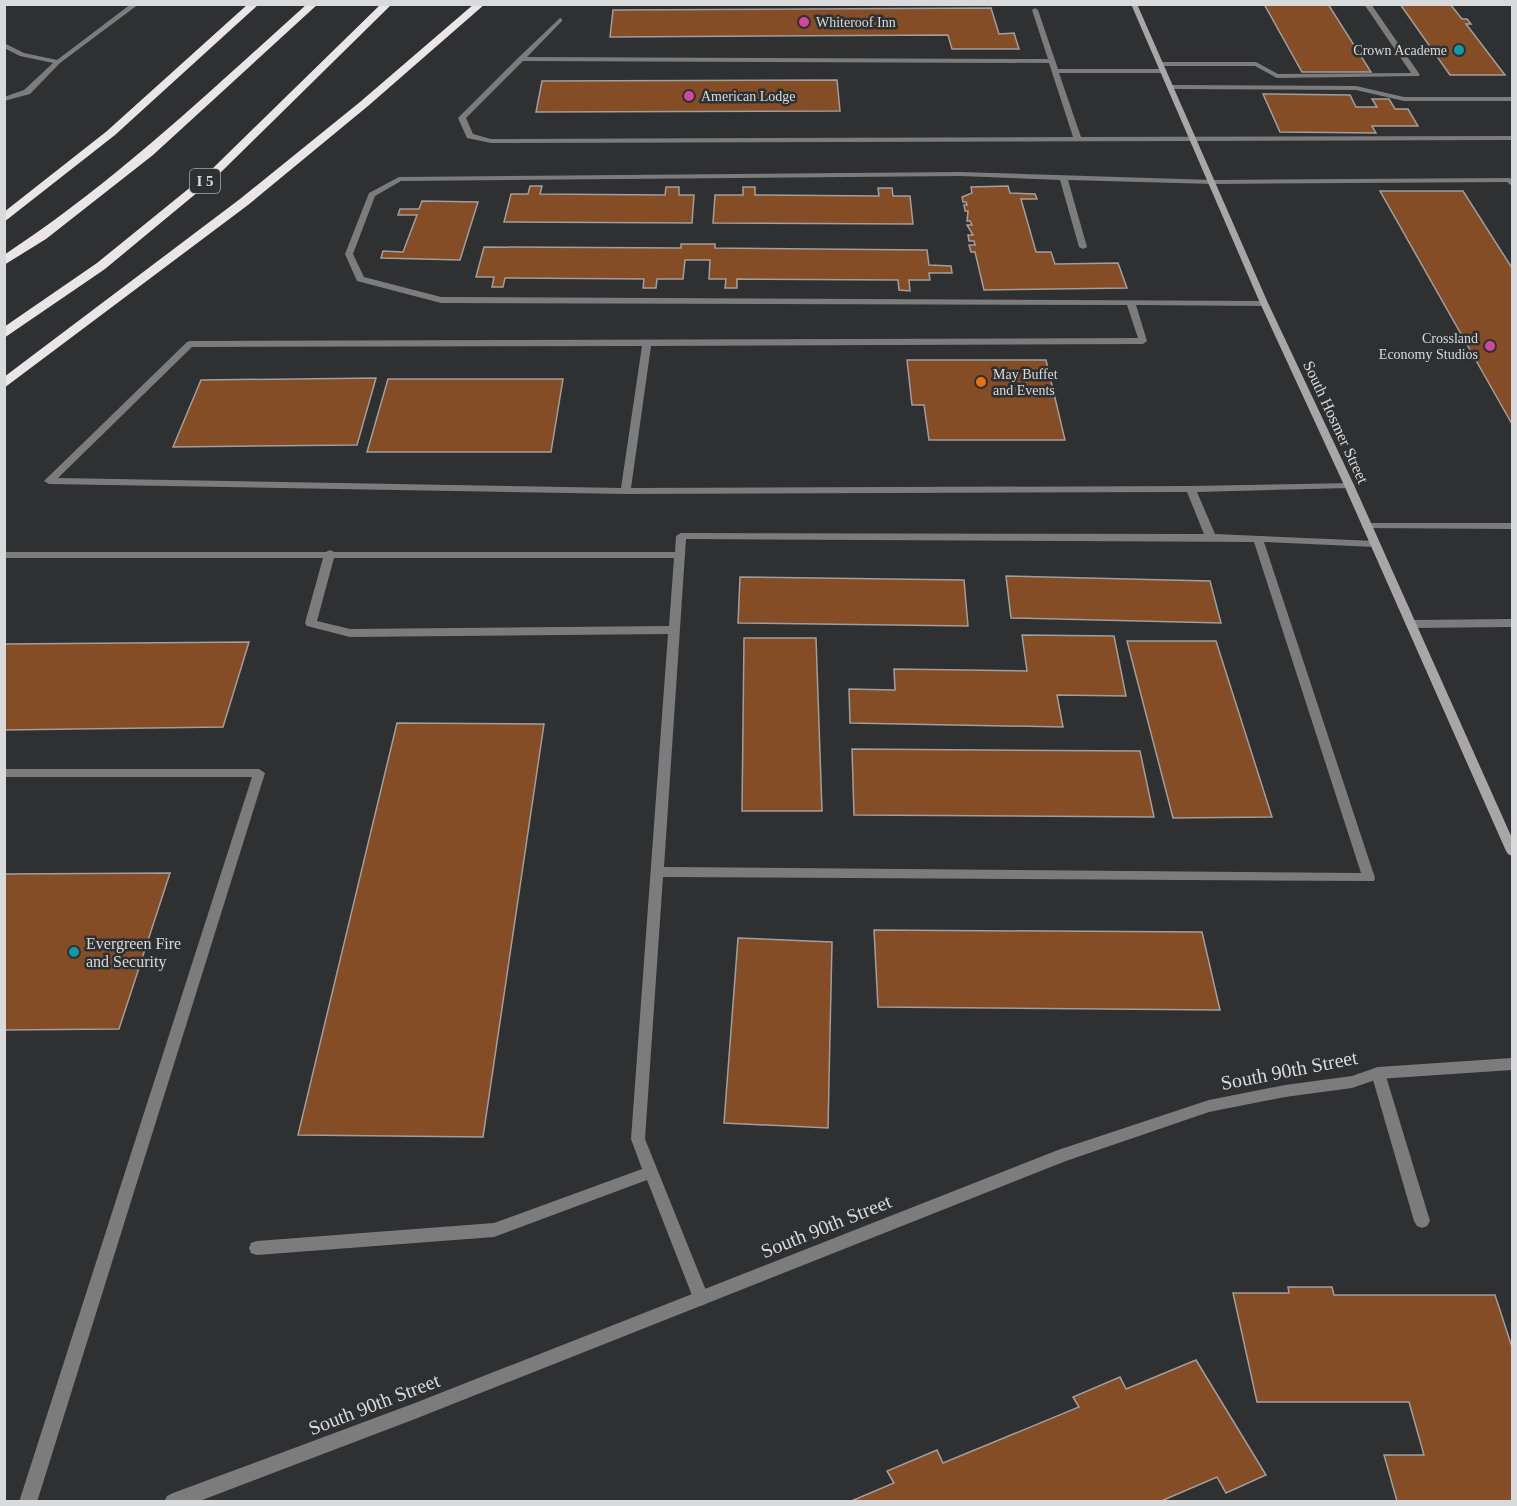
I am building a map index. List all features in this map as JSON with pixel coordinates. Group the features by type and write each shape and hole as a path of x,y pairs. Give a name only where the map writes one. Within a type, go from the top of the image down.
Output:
{"highway":[{"path":"4,218 111,133 254,4"},
{"path":"4,261 42,236 149,153 313,4"},
{"name":"I 5","path":"4,334 101,266 212,175 387,4"},
{"path":"4,384 244,202 364,104 480,4"}],"main road":[{"name":"South Hosmer Street","path":"1134,4 1264,303 1349,485 1512,851"}],"street":[{"path":"4,99 27,92 58,62 136,4"},
{"path":"1056,71 1256,64 1276,76 1416,75 1367,4"},
{"path":"1035,10 1078,140"},
{"path":"560,20 462,118 470,136 491,141 1512,138"},
{"path":"4,45 22,55 58,62"},
{"path":"520,59 1053,61"},
{"path":"1171,87 1356,88 1404,99 1512,99"},
{"path":"1264,303 441,300 360,279 348,254 372,195 399,179 960,174 1213,182 1509,180 1512,184"},
{"path":"1063,176 1083,247"},
{"path":"1131,303 1143,341 190,344 49,481 626,491 1191,489 1349,485"},
{"path":"626,491 647,343"},
{"path":"1191,489 1211,537"},
{"path":"1367,526 1512,526"},
{"path":"701,1298 638,1139 681,536 1211,537 1375,544"},
{"path":"657,872 1369,878 1258,538"},
{"path":"4,555 330,553 679,555"},
{"path":"330,553 311,623 350,633 674,630"},
{"path":"1411,624 1512,624"},
{"path":"4,773 259,773 28,1502"},
{"name":"South 90th Street","path":"173,1502 426,1407 1063,1155 1146,1126 1209,1106 1285,1091 1352,1082 1378,1073 1512,1064"},
{"path":"1378,1073 1422,1221"},
{"path":"257,1248 494,1230 651,1173"}],"building":[{"path":"1264,4 1328,4 1371,72 1302,72"},
{"name":"Crown Academe","path":"1400,4 1450,4 1462,19 1467,19 1471,24 1466,24 1505,75 1450,75"},
{"name":"Whiteroof Inn","path":"991,8 999,34 1014,33 1019,49 952,49 948,35 610,37 613,10"},
{"name":"American Lodge","path":"837,80 840,111 536,112 542,81"},
{"path":"1263,94 1350,95 1356,107 1377,107 1372,99 1389,99 1395,109 1408,109 1418,126 1372,126 1376,133 1280,132"},
{"path":"530,186 542,186 540,194 665,195 666,187 679,187 679,195 694,195 692,223 504,222 511,194 528,194"},
{"path":"1008,186 1010,193 1035,194 1037,199 1021,199 1036,252 1051,252 1055,264 1118,263 1127,288 984,290 975,252 971,252 969,245 975,245 974,241 969,241 968,235 973,235 967,225 972,225 970,221 967,221 968,211 965,211 964,205 967,205 963,202 962,197 972,193 971,187"},
{"path":"743,187 755,187 755,195 879,196 878,188 892,188 893,196 910,196 913,224 713,223 715,195 743,195"},
{"name":"Crossland Economy Studios","path":"1380,191 1463,191 1512,268 1512,424"},
{"path":"422,201 478,202 460,260 381,258 383,251 403,252 417,215 398,215 400,209 419,209"},
{"path":"681,244 715,244 715,248 927,250 929,265 951,266 952,273 929,273 930,280 909,280 910,291 899,290 898,280 737,279 737,288 725,288 726,279 709,279 710,260 685,260 683,279 657,279 656,288 643,288 644,279 505,278 503,287 492,287 494,277 476,277 484,247 681,248"},
{"name":"May Buffet and Events","path":"907,360 1046,360 1065,440 929,440 924,405 912,405"},
{"path":"376,378 357,445 173,447 201,380"},
{"path":"388,379 563,379 551,452 367,452"},
{"path":"1006,576 1210,581 1221,623 1011,618"},
{"path":"740,577 964,580 968,626 738,623"},
{"path":"1022,635 1114,636 1126,696 1057,695 1063,727 850,723 849,689 895,690 894,669 1027,671"},
{"path":"744,638 816,638 822,811 742,811"},
{"path":"1127,641 1216,641 1272,817 1173,818"},
{"path":"249,642 223,727 4,730 4,644"},
{"path":"397,723 544,724 483,1137 298,1135"},
{"path":"852,749 1140,751 1154,817 854,815"},
{"name":"Evergreen Fire and Security","path":"170,873 119,1029 4,1030 4,874"},
{"path":"874,930 1202,932 1220,1010 878,1007"},
{"path":"738,938 832,942 828,1128 724,1123"},
{"path":"1288,1287 1332,1287 1334,1295 1495,1295 1512,1347 1512,1502 1397,1501 1384,1455 1424,1455 1409,1402 1257,1402 1233,1293 1289,1293"},
{"path":"1196,1360 1266,1475 1226,1493 1217,1477 1159,1502 849,1502 894,1483 887,1471 937,1450 943,1463 1079,1407 1073,1397 1120,1377 1126,1389"}],"place":[{"name":"Whiteroof Inn","path":"804,22"},
{"name":"Crown Academe","path":"1459,50"},
{"name":"American Lodge","path":"689,96"},
{"name":"Crossland Economy Studios","path":"1490,346"},
{"name":"May Buffet and Events","path":"981,382"},
{"name":"Evergreen Fire and Security","path":"74,952"}]}
